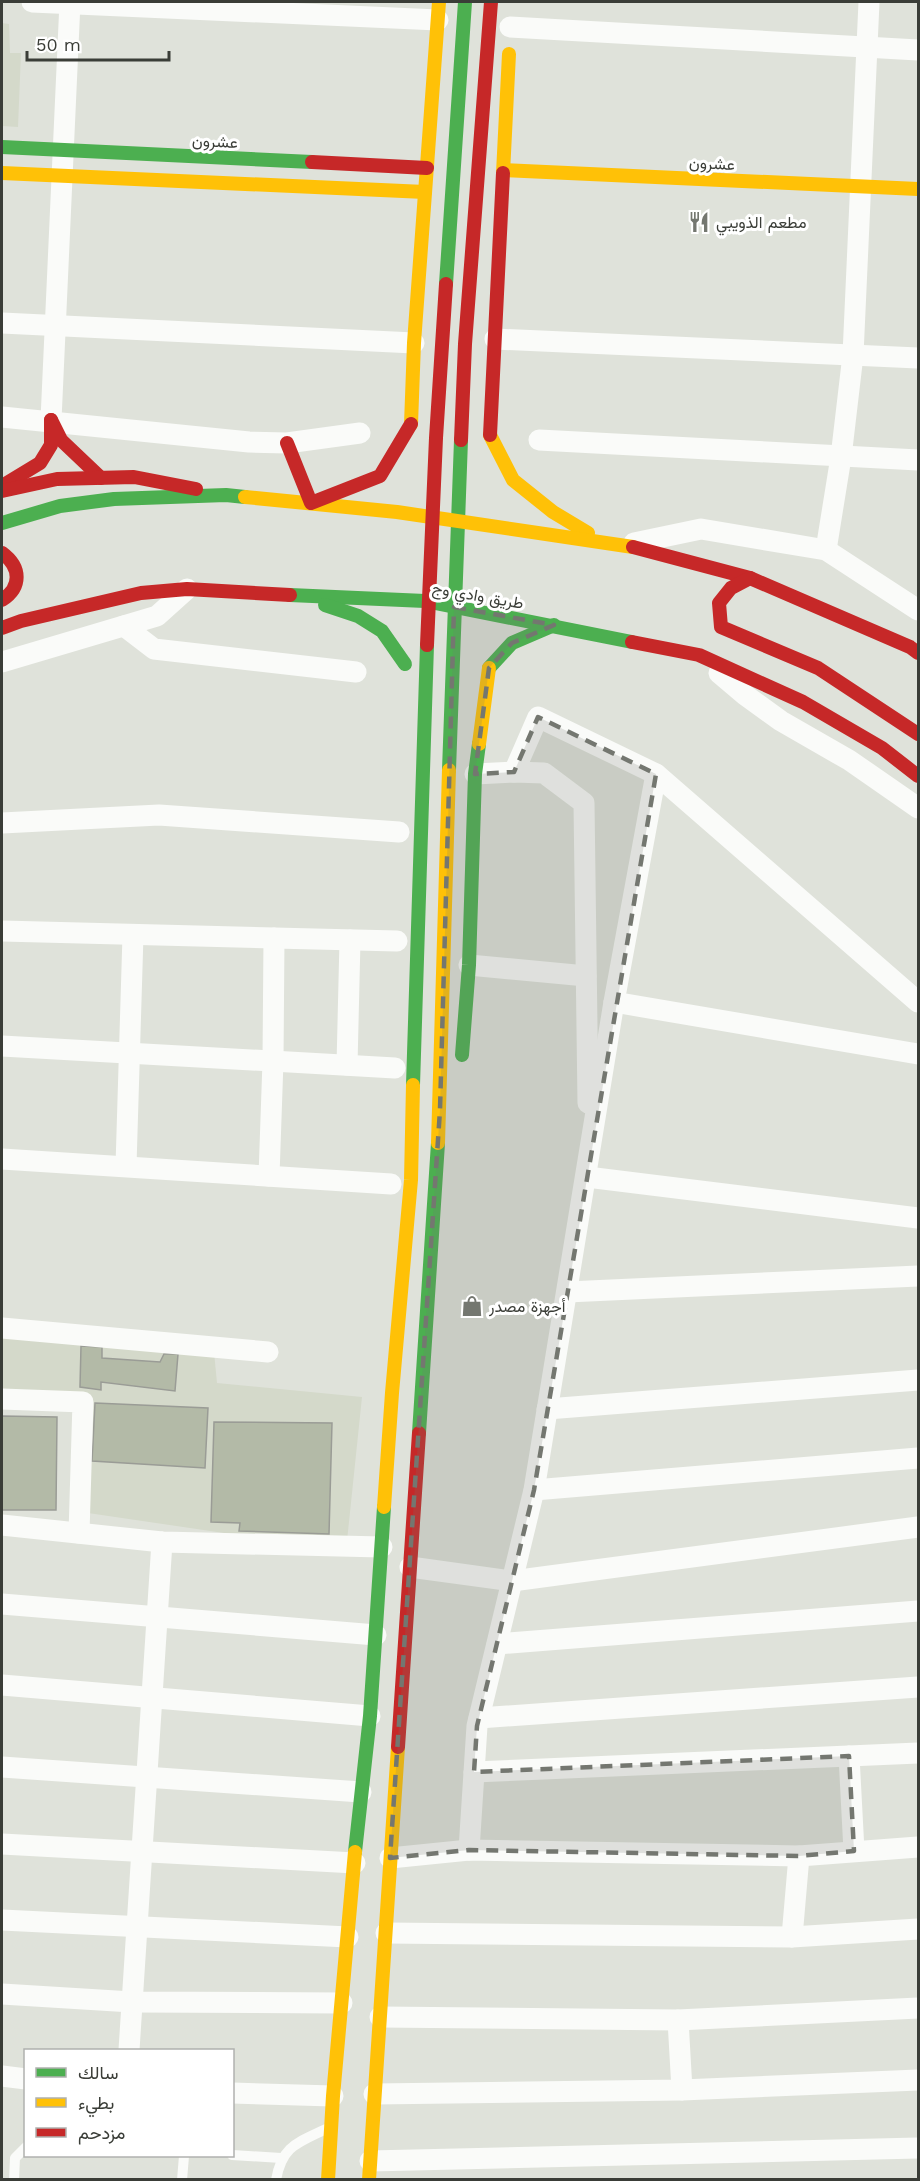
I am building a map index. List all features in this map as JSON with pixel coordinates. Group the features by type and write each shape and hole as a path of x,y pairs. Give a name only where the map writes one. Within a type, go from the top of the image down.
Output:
{"main road":[{"path":"328,2180 333,2096 370,1716 392,1393 396,1183 423,723 435,438 465,2"},
{"path":"369,2170 438,1146 446,1112 452,658 465,344 491,2"},
{"path":"311,503 380,476 411,424 414,343 439,11"},
{"path":"510,18 490,435 513,480 553,512 600,541"},
{"name":"عشرون","path":"2,147 427,168"},
{"name":"عشرون","path":"504,170 918,189"},
{"path":"2,173 425,192"},
{"path":"51,420 62,440 101,478"},
{"path":"2,489 40,463 51,445 51,420"},
{"path":"287,443 311,503"},
{"path":"2,489 57,479 134,477 226,495 397,512 626,545 750,578 910,646 918,653"},
{"path":"2,523 60,506 114,499 226,495"},
{"path":"2,553 10,558 18,573 14,590 2,600"},
{"path":"750,578 731,588 719,603 721,627 818,668 918,734"},
{"name":"طريق وادي وج","path":"2,628 21,621 141,593 187,589 425,601 699,655 803,702 882,748 918,776"},
{"path":"298,596 358,616 382,631 405,670"},
{"path":"461,1068 469,965 475,774 489,668 512,643 554,626"},
{"path":"392,1242 392,1393"}],"street":[{"path":"32,2 439,11"},
{"path":"51,420 70,2"},
{"path":"826,550 841,457 853,355 869,2"},
{"path":"510,18 918,50"},
{"path":"2,323 414,343"},
{"path":"495,339 918,358"},
{"path":"2,417 51,420 249,442 287,443 360,433"},
{"path":"539,440 918,460"},
{"path":"626,545 701,529 826,550 918,610"},
{"path":"2,662 157,616 187,589"},
{"path":"124,626 154,649 356,672"},
{"path":"699,655 745,695 781,721 849,760 918,808"},
{"path":"514,772 538,717 656,774 918,1002"},
{"path":"475,774 544,773 584,803 588,1170"},
{"path":"469,1850 479,1718 534,1490 614,1002 656,774"},
{"path":"2,823 159,815 399,832"},
{"path":"2,932 397,942"},
{"path":"126,1167 133,935"},
{"path":"269,1176 274,938"},
{"path":"347,1065 350,940"},
{"path":"469,965 586,976"},
{"path":"614,1002 918,1054"},
{"path":"2,1046 395,1067"},
{"path":"2,1159 396,1183"},
{"path":"588,1170 918,1218"},
{"path":"567,1292 918,1276"},
{"path":"2,1328 268,1352"},
{"path":"547,1409 918,1380"},
{"path":"2,1399 83,1402 79,1533"},
{"path":"534,1490 918,1458"},
{"path":"2,1525 162,1542 382,1547"},
{"path":"410,1567 512,1581 918,1527"},
{"path":"129,2049 162,1542"},
{"path":"2,1604 376,1635"},
{"path":"497,1644 918,1611"},
{"path":"2,1684 151,1699 370,1716"},
{"path":"479,1718 918,1687"},
{"path":"474,1772 918,1753"},
{"path":"849,1756 854,1851"},
{"path":"2,1767 146,1779 361,1792"},
{"path":"2,1844 355,1863"},
{"path":"390,1858 469,1850 799,1856 918,1847"},
{"path":"792,1937 799,1856"},
{"path":"2,1920 348,1937"},
{"path":"386,1933 792,1937 918,1929"},
{"path":"2,1994 132,2002 342,2003"},
{"path":"380,2017 678,2020 918,2008"},
{"path":"678,2020 682,2090"},
{"path":"2,2076 24,2079"},
{"path":"374,2094 682,2090 918,2080"},
{"path":"234,2093 333,2096"},
{"path":"369,2170 918,2148"}],"lane":[{"path":"276,2180 281,2158 302,2141 331,2126"},
{"path":"14,2180 15,2158 24,2149"},
{"path":"234,2155 281,2158"},
{"path":"182,2180 184,2157"}],"highlighted area":[{"path":"454,607 554,625 512,643 489,668 475,774 514,772 538,717 656,774 534,1490 477,1726 474,1772 849,1756 854,1851 799,1856 469,1850 390,1858 440,1110"}],"shaded area":[{"path":"2,23 9,24 10,53 21,53 18,127 2,126"},
{"path":"2,1337 214,1352 217,1383 362,1397 347,1541 224,1533 88,1513 89,1396 2,1389"}],"building":[{"path":"81,1346 102,1347 102,1358 160,1362 164,1354 178,1354 175,1391 101,1382 101,1390 80,1387"},
{"path":"95,1403 208,1408 205,1468 92,1461"},
{"path":"2,1416 57,1417 56,1510 2,1510"},
{"path":"214,1422 332,1423 329,1534 239,1531 240,1523 211,1522"}],"traffic: fast":[{"path":"446,284 465,2"},
{"path":"2,147 312,162"},
{"path":"449,770 461,440"},
{"path":"2,523 60,506 114,499 226,495 245,497"},
{"path":"290,595 425,601 632,642"},
{"path":"325,605 358,616 382,631 405,664"},
{"path":"489,668 512,643 554,625"},
{"path":"413,1085 427,645"},
{"path":"462,1055 469,965 475,774 479,744"},
{"path":"419,1433 438,1143"},
{"path":"355,1852 370,1716 384,1507"}],"traffic: slow":[{"path":"411,424 414,343 439,2"},
{"path":"503,173 509,54"},
{"path":"504,170 918,189"},
{"path":"2,173 425,192"},
{"path":"490,435 513,480 553,512 588,533"},
{"path":"245,497 397,512 633,547"},
{"path":"479,744 489,668"},
{"path":"438,1143 449,770"},
{"path":"384,1507 411,1180 413,1085"},
{"path":"369,2180 398,1747"},
{"path":"328,2180 333,2096 355,1852"}],"traffic: jam":[{"path":"461,440 465,344 491,2"},
{"path":"312,162 427,168"},
{"path":"490,435 503,173"},
{"path":"427,645 436,438 446,284"},
{"path":"51,420 61,440 101,478"},
{"path":"7,483 40,463 51,445 51,420"},
{"path":"287,443 311,503 380,476 411,424"},
{"path":"2,491 57,479 134,477 196,489"},
{"path":"633,547 750,578 910,647 918,653"},
{"path":"2,553 13,564 17,577 13,589 2,600"},
{"path":"750,578 731,588 719,603 721,627 818,668 918,734"},
{"path":"2,628 21,621 141,593 187,589 290,595"},
{"path":"632,642 699,655 803,702 882,748 918,776"},
{"path":"398,1747 419,1433"}],"place":[{"name":"مطعم الذويبي","path":"699,222"},
{"name":"أجهزة مصدر","path":"472,1306"}]}
